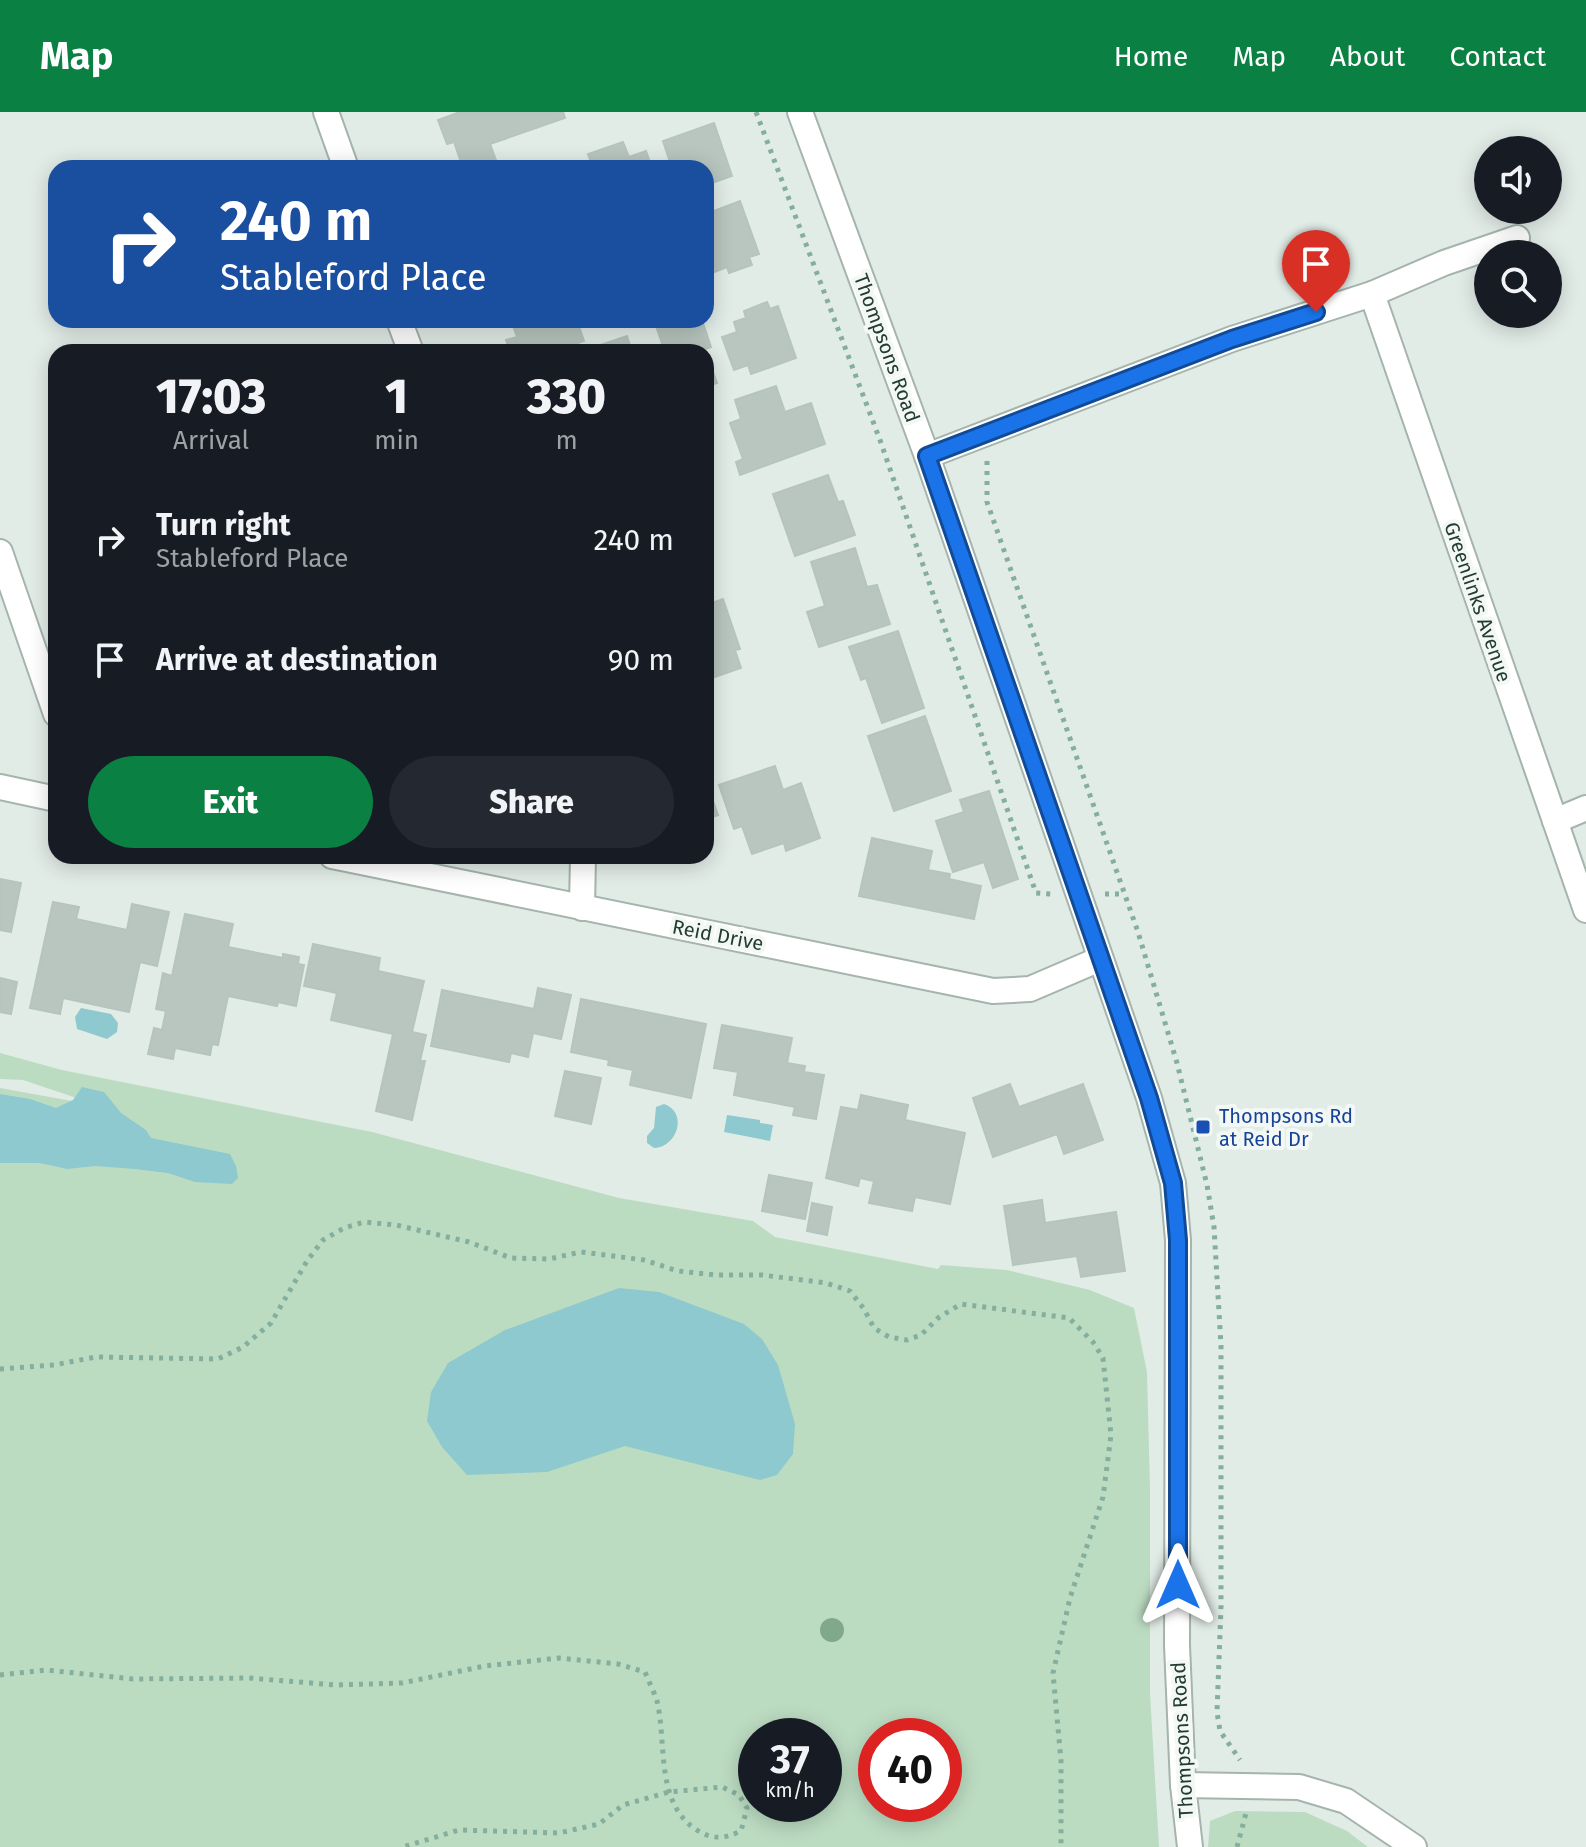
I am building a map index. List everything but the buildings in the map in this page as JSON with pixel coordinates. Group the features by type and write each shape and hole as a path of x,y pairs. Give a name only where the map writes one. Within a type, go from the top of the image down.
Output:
{"street":[{"path":"326,112 343,160"},
{"name":"Thompsons Road","path":"800,112 927,456 1149,1098 1173,1183 1178,1240 1177,1645 1183,1785 1190,1847"},
{"path":"927,456 1232,339 1372,294 1444,263 1517,238"},
{"name":"Greenlinks Avenue","path":"1372,294 1586,910"},
{"path":"0,552 48,691"},
{"path":"0,787 48,797"},
{"path":"1555,821 1586,808"},
{"name":"Reid Drive","path":"370,864 993,991 1030,989 1100,959"},
{"path":"582,908 583,864"},
{"path":"1183,1785 1299,1787 1346,1801 1414,1847"}],"path":[{"path":"756,112 880,440 1036,893"},
{"path":"979,437 988,465 987,502 1124,894"},
{"path":"0,1369 54,1365 96,1357 218,1359 243,1347 271,1323 307,1261 323,1240 344,1228 364,1222 396,1225 469,1242 511,1258 549,1259 581,1252 644,1260 678,1271 762,1275 826,1283 850,1291 874,1328 889,1337 907,1340 921,1335 938,1318 961,1304 1069,1318 1093,1342 1103,1358 1111,1435 1103,1497 1070,1598 1053,1673 1061,1761 1061,1847"},
{"path":"0,1675 46,1670 133,1679 249,1678 336,1685 402,1683 485,1666 559,1658 618,1664 645,1672 657,1702 669,1792 687,1823 706,1836 725,1838 741,1831 747,1808 739,1795 722,1787 669,1792 623,1805 599,1824 559,1833 459,1830 403,1847"},
{"path":"1237,1847 1247,1810"}],"green space":[{"path":"0,1053 62,1070 372,1132 619,1198 753,1221 775,1237 938,1269 941,1265 1007,1270 1090,1290 1134,1308 1147,1372 1150,1693 1159,1847 0,1847 0,1088 100,1106 23,1080 0,1079"},
{"path":"1235,1811 1305,1812 1347,1831 1368,1847 1208,1847 1210,1821"}],"water":[{"path":"81,1008 111,1014 118,1023 117,1032 107,1039 77,1029 75,1017"},
{"path":"82,1087 104,1092 121,1113 146,1130 151,1138 230,1154 238,1178 232,1184 195,1182 168,1173 135,1169 95,1166 67,1169 40,1163 0,1163 0,1094 30,1099 56,1108 73,1100"},
{"path":"664,1104 676,1114 677,1129 669,1142 654,1148 647,1143 647,1136 654,1128 656,1107"},
{"path":"727,1115 773,1125 770,1141 724,1132"},
{"path":"619,1288 659,1292 744,1324 762,1339 778,1365 795,1424 793,1454 777,1475 760,1480 625,1446 547,1472 467,1475 442,1447 427,1421 431,1392 448,1363 505,1330"}],"place":[{"name":"Thompsons Rd at Reid Dr","path":"1203,1127"}],"route":[{"path":"1178,1585 1178,1240 1173,1183 1149,1098 927,456 1232,339 1316,312"}]}
